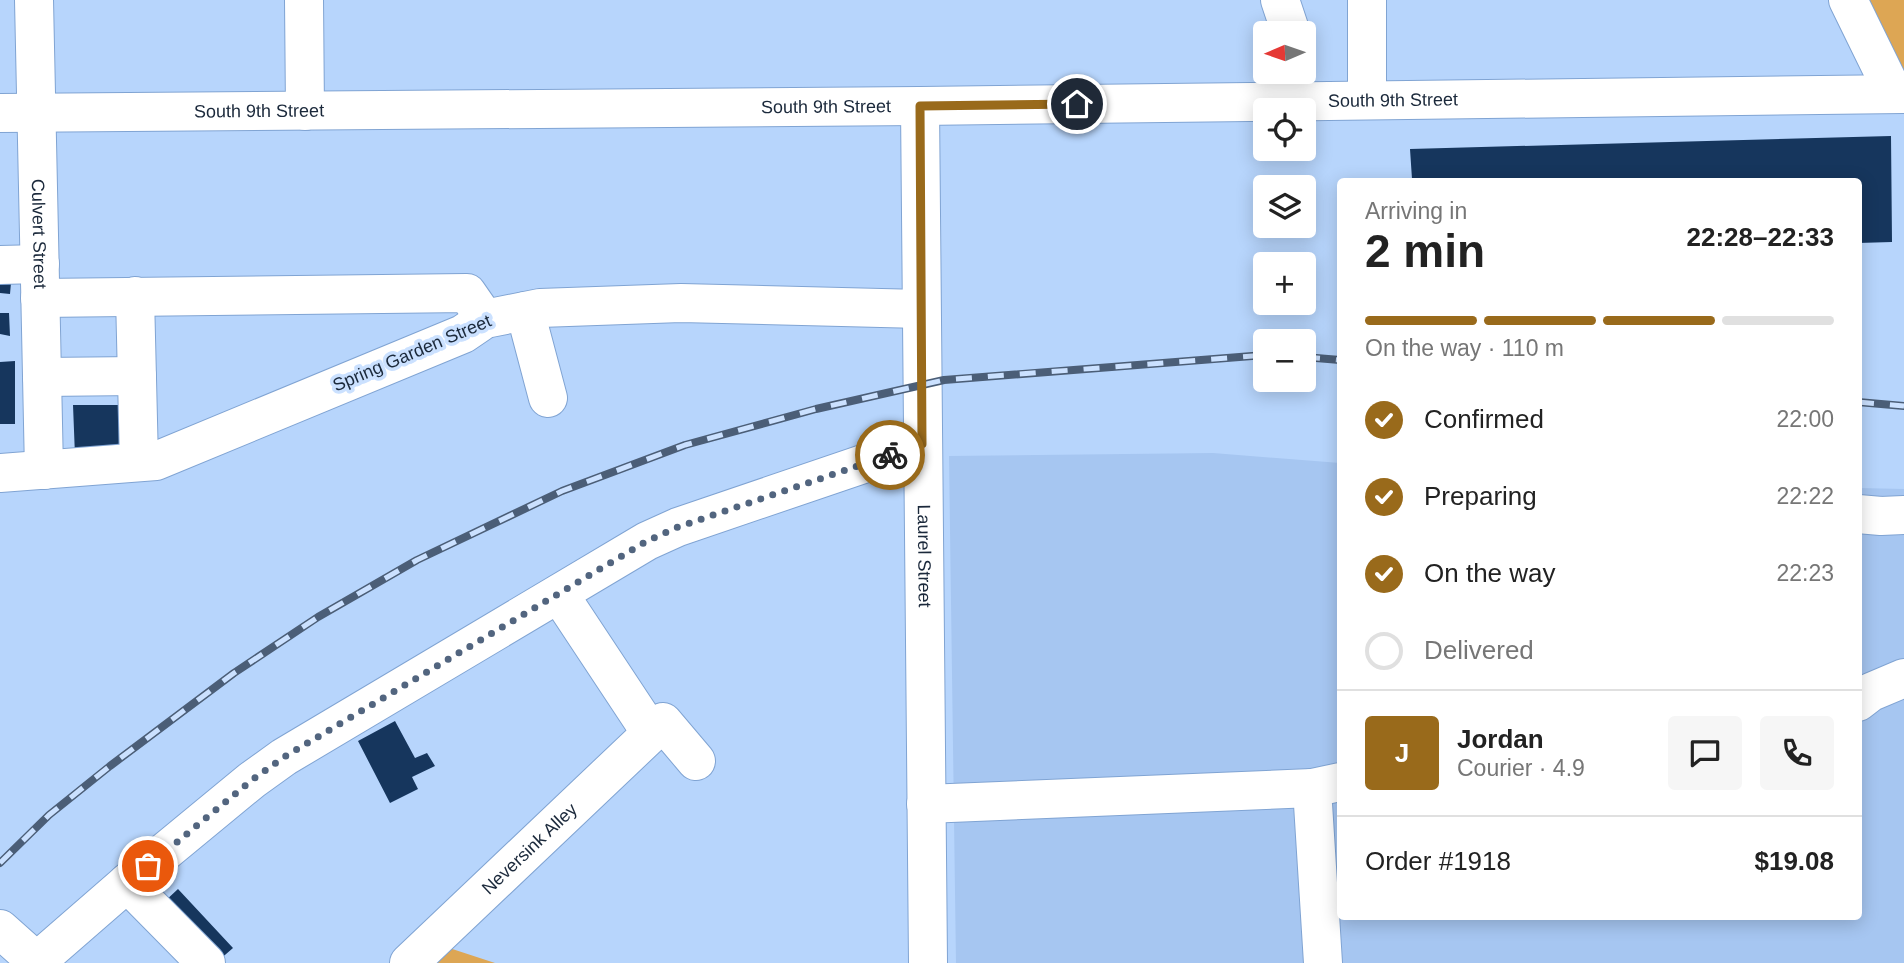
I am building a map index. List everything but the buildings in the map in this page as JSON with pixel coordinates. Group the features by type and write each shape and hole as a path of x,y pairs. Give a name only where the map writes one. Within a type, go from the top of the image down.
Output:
{"street":[{"name":"Culvert Street","path":"34,0 18,113 40,281 44,470"},
{"path":"304,0 305,111"},
{"path":"1280,0 1287,21"},
{"path":"1367,0 1367,100"},
{"path":"1847,0 1899,94"},
{"name":"South 9th Street","path":"18,113 920,106 1309,86 1367,100 1899,94"},
{"name":"Laurel Street","path":"920,106 928,963"},
{"path":"0,265 40,281 135,296 467,293 485,319"},
{"path":"135,296 139,462"},
{"name":"Spring Garden Street","path":"0,473 156,461 463,334 485,319 540,308 681,303 921,309"},
{"path":"525,311 548,398"},
{"path":"42,377 137,376"},
{"path":"0,929 36,962 127,883 284,757 647,541 678,527 922,444"},
{"path":"1862,514 1904,515"},
{"path":"559,594 651,733 663,722 696,761"},
{"path":"1862,699 1871,692 1904,678"},
{"name":"Neversink Alley","path":"409,963 651,733"},
{"path":"926,804 1326,785 1323,963"},
{"path":"127,883 206,963"}],"shaded area":[{"path":"1848,0 1904,0 1904,113"},
{"path":"1213,453 1337,463 1337,920 1862,920 1862,488 1904,489 1904,963 956,963 949,456"},
{"path":"437,944 495,963 417,963"}],"railway":[{"path":"0,863 49,815 110,766 234,673 318,617 417,560 562,491 685,445 816,409 944,380 1253,356"},
{"path":"1316,358 1337,360"},
{"path":"1862,402 1904,406"}],"way so far":[{"path":"148,866 284,757 647,541 678,527 890,455"}],"route":[{"path":"890,455 922,444 920,106 1077,104"}]}
